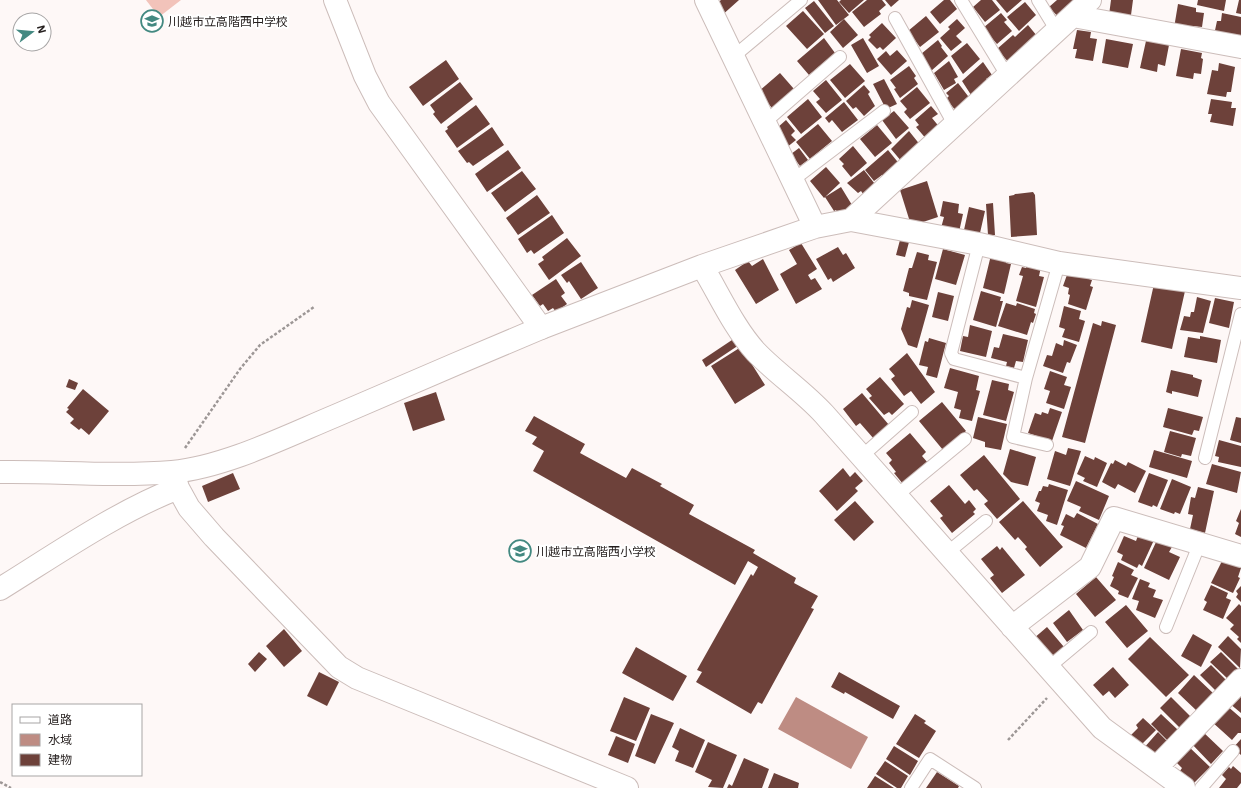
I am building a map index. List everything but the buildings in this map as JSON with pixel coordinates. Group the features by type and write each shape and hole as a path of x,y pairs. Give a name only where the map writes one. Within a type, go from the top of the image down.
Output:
{"street":[{"path":"335,0 365,76 379,103 541,328"},
{"path":"706,0 764,124 815,227"},
{"path":"851,220 955,126 1090,0"},
{"path":"1073,16 1241,47"},
{"path":"0,589 120,516 153,498 176,480 204,466 239,455 541,328 702,266 815,227 851,220 979,244 1059,262 1241,288"},
{"path":"702,266 744,337 756,351 784,378 809,398 1102,728 1184,788"},
{"path":"0,472 133,473 176,480"},
{"path":"176,480 189,508 214,537 340,667 356,678 627,788"},
{"path":"1012,627 1090,567 1114,518 1199,545 1241,556"},
{"path":"1157,767 1241,680"}],"lane":[{"path":"733,57 801,0"},
{"path":"961,0 1008,77"},
{"path":"1038,0 1056,31"},
{"path":"895,18 955,126"},
{"path":"764,124 840,57"},
{"path":"793,180 884,111"},
{"path":"979,244 950,353 954,359 1026,378"},
{"path":"1047,445 1013,437 1026,378 1059,262"},
{"path":"1205,458 1241,314"},
{"path":"862,456 912,412"},
{"path":"896,496 964,439"},
{"path":"947,553 986,521"},
{"path":"1166,627 1199,545"},
{"path":"1055,676 1091,632"},
{"path":"1201,788 1233,751"},
{"path":"911,788 930,759 975,788"}],"path":[{"path":"176,480 178,458 191,436 240,370 260,345 314,307"},
{"path":"1008,740 1055,676"},
{"path":"0,782 11,788"}],"shaded area":[{"path":"146,0 181,0 159,17"}],"water":[{"path":"796,697 868,737 851,769 778,729"}],"place":[{"name":"川越市立高階西中学校","path":"152,21"},
{"name":"川越市立高階西小学校","path":"520,551"}]}
